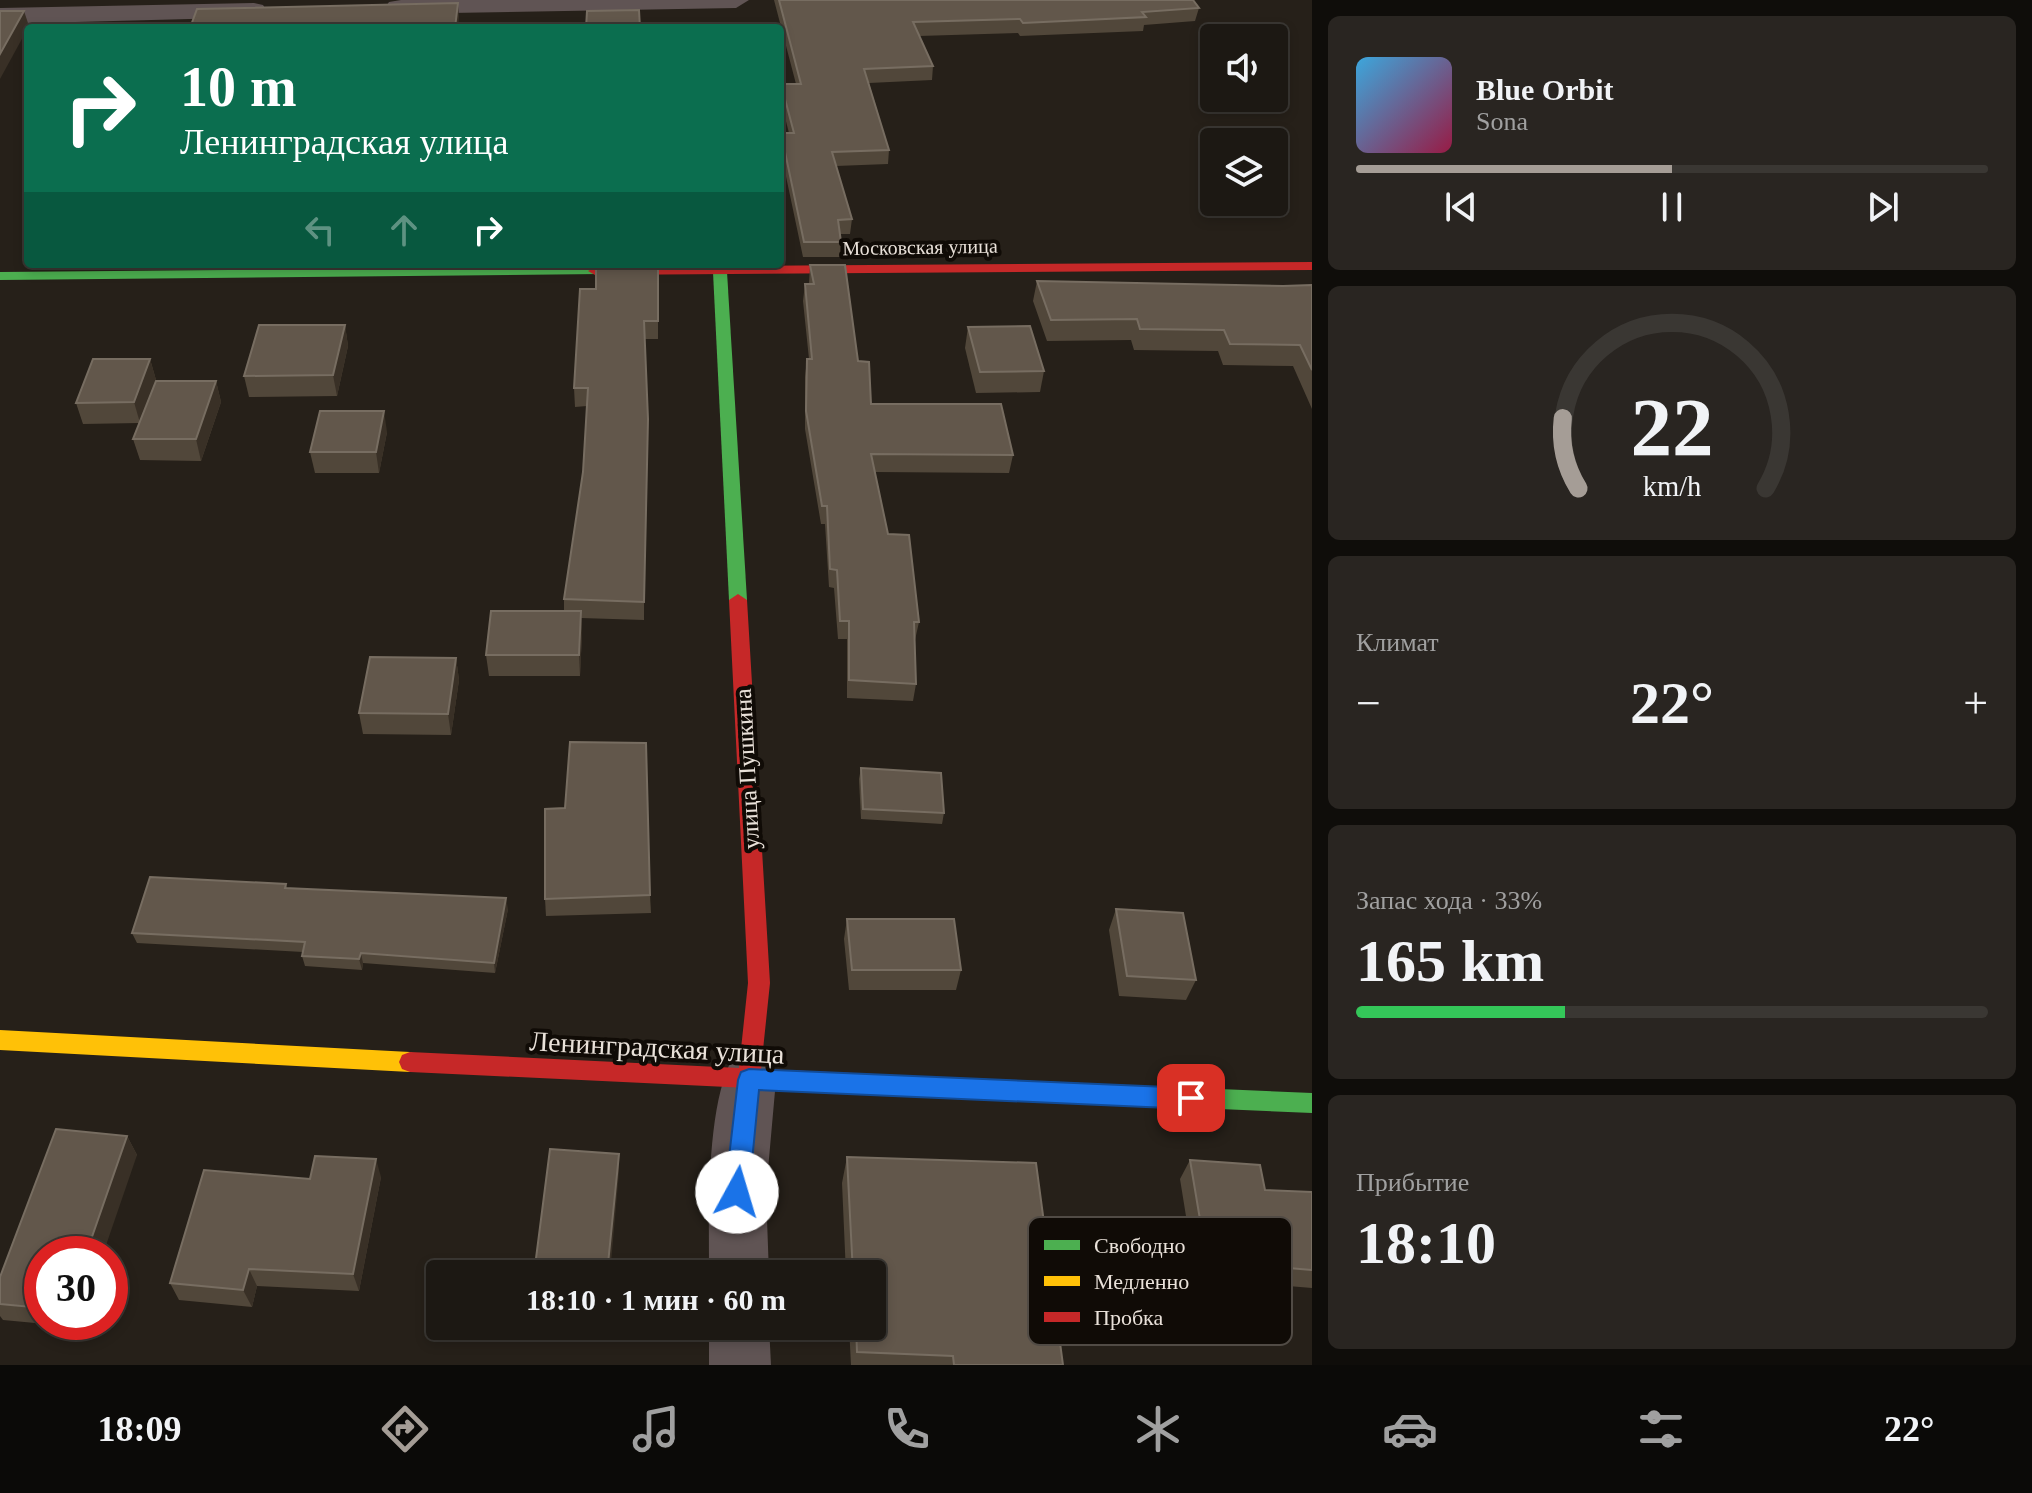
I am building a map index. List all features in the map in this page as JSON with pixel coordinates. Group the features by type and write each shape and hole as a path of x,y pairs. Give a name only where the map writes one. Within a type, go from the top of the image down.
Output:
{"street":[{"path":"379,8 717,7"},
{"path":"0,16 284,10"},
{"name":"Московская улица","path":"784,268 1312,266"},
{"name":"Московская улица","path":"0,276 720,268"},
{"name":"улица Пушкина","path":"720,268 759,983 737,1192 739,1260"},
{"name":"Ленинградская улица","path":"0,1040 749,1080 1312,1103"},
{"path":"739,1340 740,1365"}],"building":[{"path":"779,0 1193,0 1199,8 1142,12 1146,17 1023,23 1020,19 913,22 933,66 864,69 889,150 832,152 852,219 838,220 841,242 804,242 784,147 784,133 794,133 784,84 801,84"},
{"path":"458,3 455,24 191,24 197,9"},
{"path":"639,10 640,24 586,24 587,11"},
{"path":"0,11 24,11 0,54"},
{"path":"810,265 845,265 858,361 869,362 871,404 1001,404 1013,455 871,454 888,534 909,535 919,622 914,622 916,684 849,680 849,621 840,621 837,570 830,569 827,506 822,506 806,411 807,359 812,359 805,284 814,284"},
{"path":"596,268 658,268 658,321 644,321 648,419 644,602 564,599 583,472 588,388 574,388 580,289 596,289"},
{"path":"1037,281 1312,285 1312,370 1300,345 1230,344 1224,330 1140,329 1137,319 1051,320"},
{"path":"259,325 345,325 333,375 244,376"},
{"path":"1030,326 1044,371 980,372 968,327"},
{"path":"93,359 150,359 134,402 76,403"},
{"path":"156,381 216,381 196,439 133,439"},
{"path":"320,411 384,411 376,452 310,452"},
{"path":"491,611 581,611 579,655 486,655"},
{"path":"370,657 456,658 448,714 359,713"},
{"path":"570,742 646,743 650,895 545,899 545,809 565,808"},
{"path":"861,768 941,773 944,813 863,809"},
{"path":"150,877 286,884 285,888 506,898 494,963 361,953 359,959 302,956 305,942 132,933"},
{"path":"1116,909 1183,913 1196,980 1127,976"},
{"path":"847,919 954,919 961,970 852,970"},
{"path":"56,1129 127,1136 92,1236 24,1236 24,1306 0,1304 0,1277"},
{"path":"550,1149 619,1154 608,1260 536,1260"},
{"path":"315,1156 376,1159 353,1274 249,1269 243,1290 170,1283 204,1170 310,1179"},
{"path":"847,1157 1036,1163 1043,1217 1028,1217 1028,1345 1060,1345 1063,1365 954,1365 953,1356 857,1352 857,1340 886,1340 886,1260 852,1260"},
{"path":"1190,1160 1260,1165 1265,1190 1312,1192 1312,1270 1292,1268 1292,1217 1200,1217"}],"traffic: fast":[{"path":"0,276 595,271"},
{"path":"720,272 738,600"},
{"path":"940,1087 1312,1103"}],"traffic: slow":[{"path":"0,1040 410,1062"}],"traffic: jam":[{"path":"595,271 1312,266"},
{"path":"738,600 759,983 749,1080"},
{"path":"410,1062 940,1087"}],"route":[{"path":"737,1192 749,1080 1191,1098"}]}
